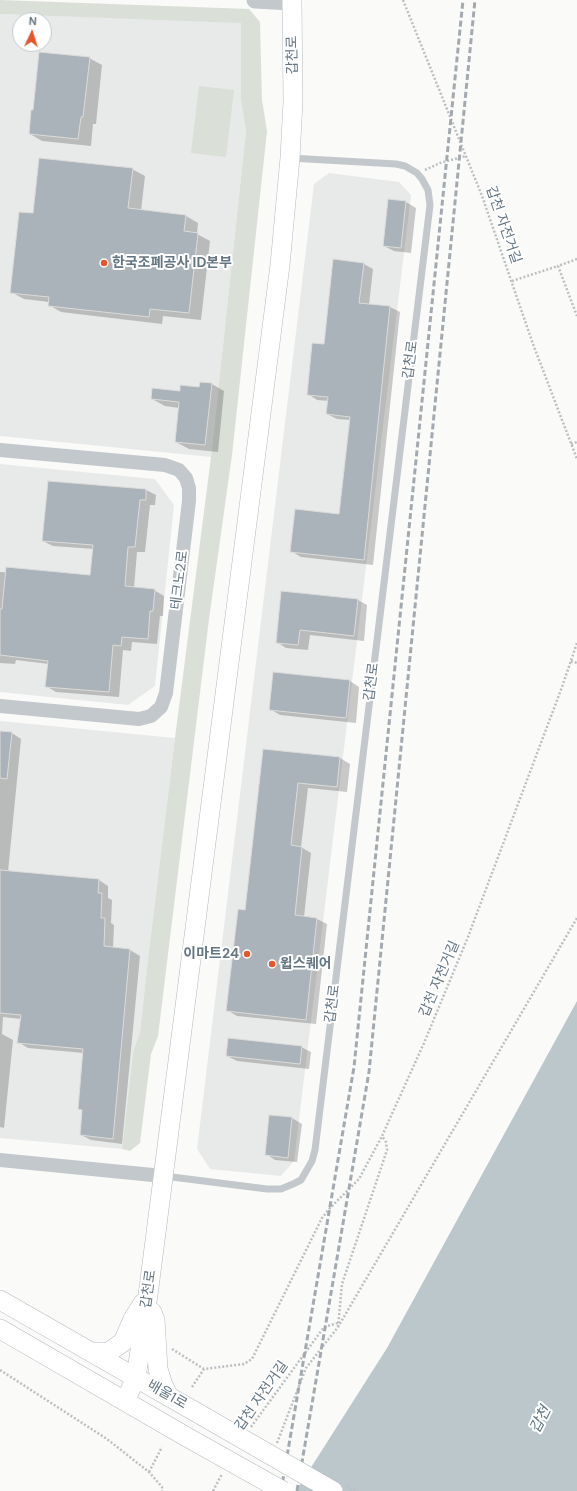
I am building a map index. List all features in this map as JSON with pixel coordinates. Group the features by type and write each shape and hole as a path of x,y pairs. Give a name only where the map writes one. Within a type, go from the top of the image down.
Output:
{"main road":[{"name":"갑천로","path":"125,1401 136,1378 148,1295 280,265 290,158 293,102 292,1"},
{"path":"148,1295 155,1320 158,1369 169,1397"},
{"path":"92,1352 110,1352 123,1342 133,1319 148,1295"},
{"name":"배울1로","path":"0,1300 333,1491"},
{"name":"배울1로","path":"0,1329 283,1491"}],"street":[{"path":"255,0 292,1"},
{"name":"테크노2로","path":"0,450 165,465 179,470 186,478 190,488 166,693 161,707 151,716 139,719 0,706"},
{"path":"0,1160 163,1176"}],"lane":[{"name":"갑천로","path":"163,1176 267,1189 281,1189 301,1180 312,1161 315,1150 430,204 428,190 417,174 405,166 396,164 290,158"}],"path":[{"name":"갑천 자전거길","path":"403,0 482,196 533,344 577,459"},
{"path":"417,174 440,163 466,156"},
{"path":"512,281 577,259"},
{"path":"558,266 577,316"},
{"path":"571,444 577,442"},
{"name":"갑천 자전거길","path":"204,1369 244,1364 252,1359 322,1218 359,1179 382,1136 424,1043 468,937 562,687 577,643"},
{"path":"571,661 577,663"},
{"path":"277,1444 306,1368 338,1327 577,918"},
{"path":"338,1327 342,1284 387,1150 386,1142 382,1136"},
{"name":"갑천 자전거길","path":"250,1429 324,1327 338,1323"},
{"path":"156,1340 204,1369 192,1387"},
{"path":"0,1370 107,1439 149,1472 162,1487 162,1491"},
{"path":"149,1472 162,1447"},
{"path":"213,1491 226,1468"}],"shaded area":[{"path":"0,0 249,9 260,22 262,100 267,131 232,455 209,619 158,1036 151,1054 140,1143 130,1151 122,1149 133,1052 140,1032 175,738 211,457 246,131 241,101 241,23 52,16 52,12 12,12 12,14 0,14"},
{"path":"0,14 12,14 12,52 52,52 52,16 241,22 241,101 246,131 211,457 0,436"},
{"path":"199,86 234,90 226,157 191,153"},
{"path":"329,173 399,182 411,195 294,1161 281,1176 210,1169 197,1149 314,184"},
{"path":"0,464 155,479 174,505 155,686 128,705 0,692"},
{"path":"0,721 175,738 140,1032 133,1052 122,1149 0,1138"}],"water":[{"name":"갑천","path":"577,1001 577,1491 296,1491 387,1348"}],"building":[{"path":"39,52 90,57 83,117 81,117 78,139 29,134 31,110 33,110"},
{"name":"한국조폐공사 ID본부","path":"39,158 133,168 128,208 186,215 184,231 198,233 189,313 150,309 149,317 48,306 49,297 10,293 19,212 33,213"},
{"path":"388,199 406,201 401,248 383,246"},
{"path":"333,259 364,263 359,303 390,306 364,560 290,552 295,509 339,514 350,417 326,414 328,397 307,395 312,343 324,344"},
{"path":"200,382 212,383 205,445 175,442 179,402 151,399 152,388 180,391 180,385 199,387"},
{"path":"48,481 146,489 146,500 140,500 135,547 128,547 125,586 155,589 153,611 150,611 148,639 122,637 121,646 113,645 109,692 45,687 48,661 0,655 0,609 2,609 6,567 90,575 93,545 42,541"},
{"path":"281,591 358,599 354,636 300,630 298,645 276,643"},
{"path":"273,672 350,680 346,718 269,710"},
{"path":"0,731 12,732 7,779 0,778"},
{"path":"263,749 340,757 337,787 298,783 291,845 302,847 295,915 317,918 306,1020 226,1011 238,909 245,910"},
{"path":"0,870 99,879 98,893 102,893 101,918 105,918 104,946 130,949 113,1139 80,1135 82,1110 78,1109 83,1049 17,1043 21,1015 0,1013"},
{"path":"228,1038 302,1046 300,1064 226,1056"},
{"path":"269,1115 292,1117 288,1158 265,1155"}],"railway":[{"path":"281,1491 354,1067 463,0"},
{"path":"297,1491 369,1072 475,0"}],"place":[{"name":"한국조폐공사 ID본부","path":"104,263"},
{"name":"이마트24","path":"247,954"},
{"name":"윕스퀘어","path":"272,964"}]}
